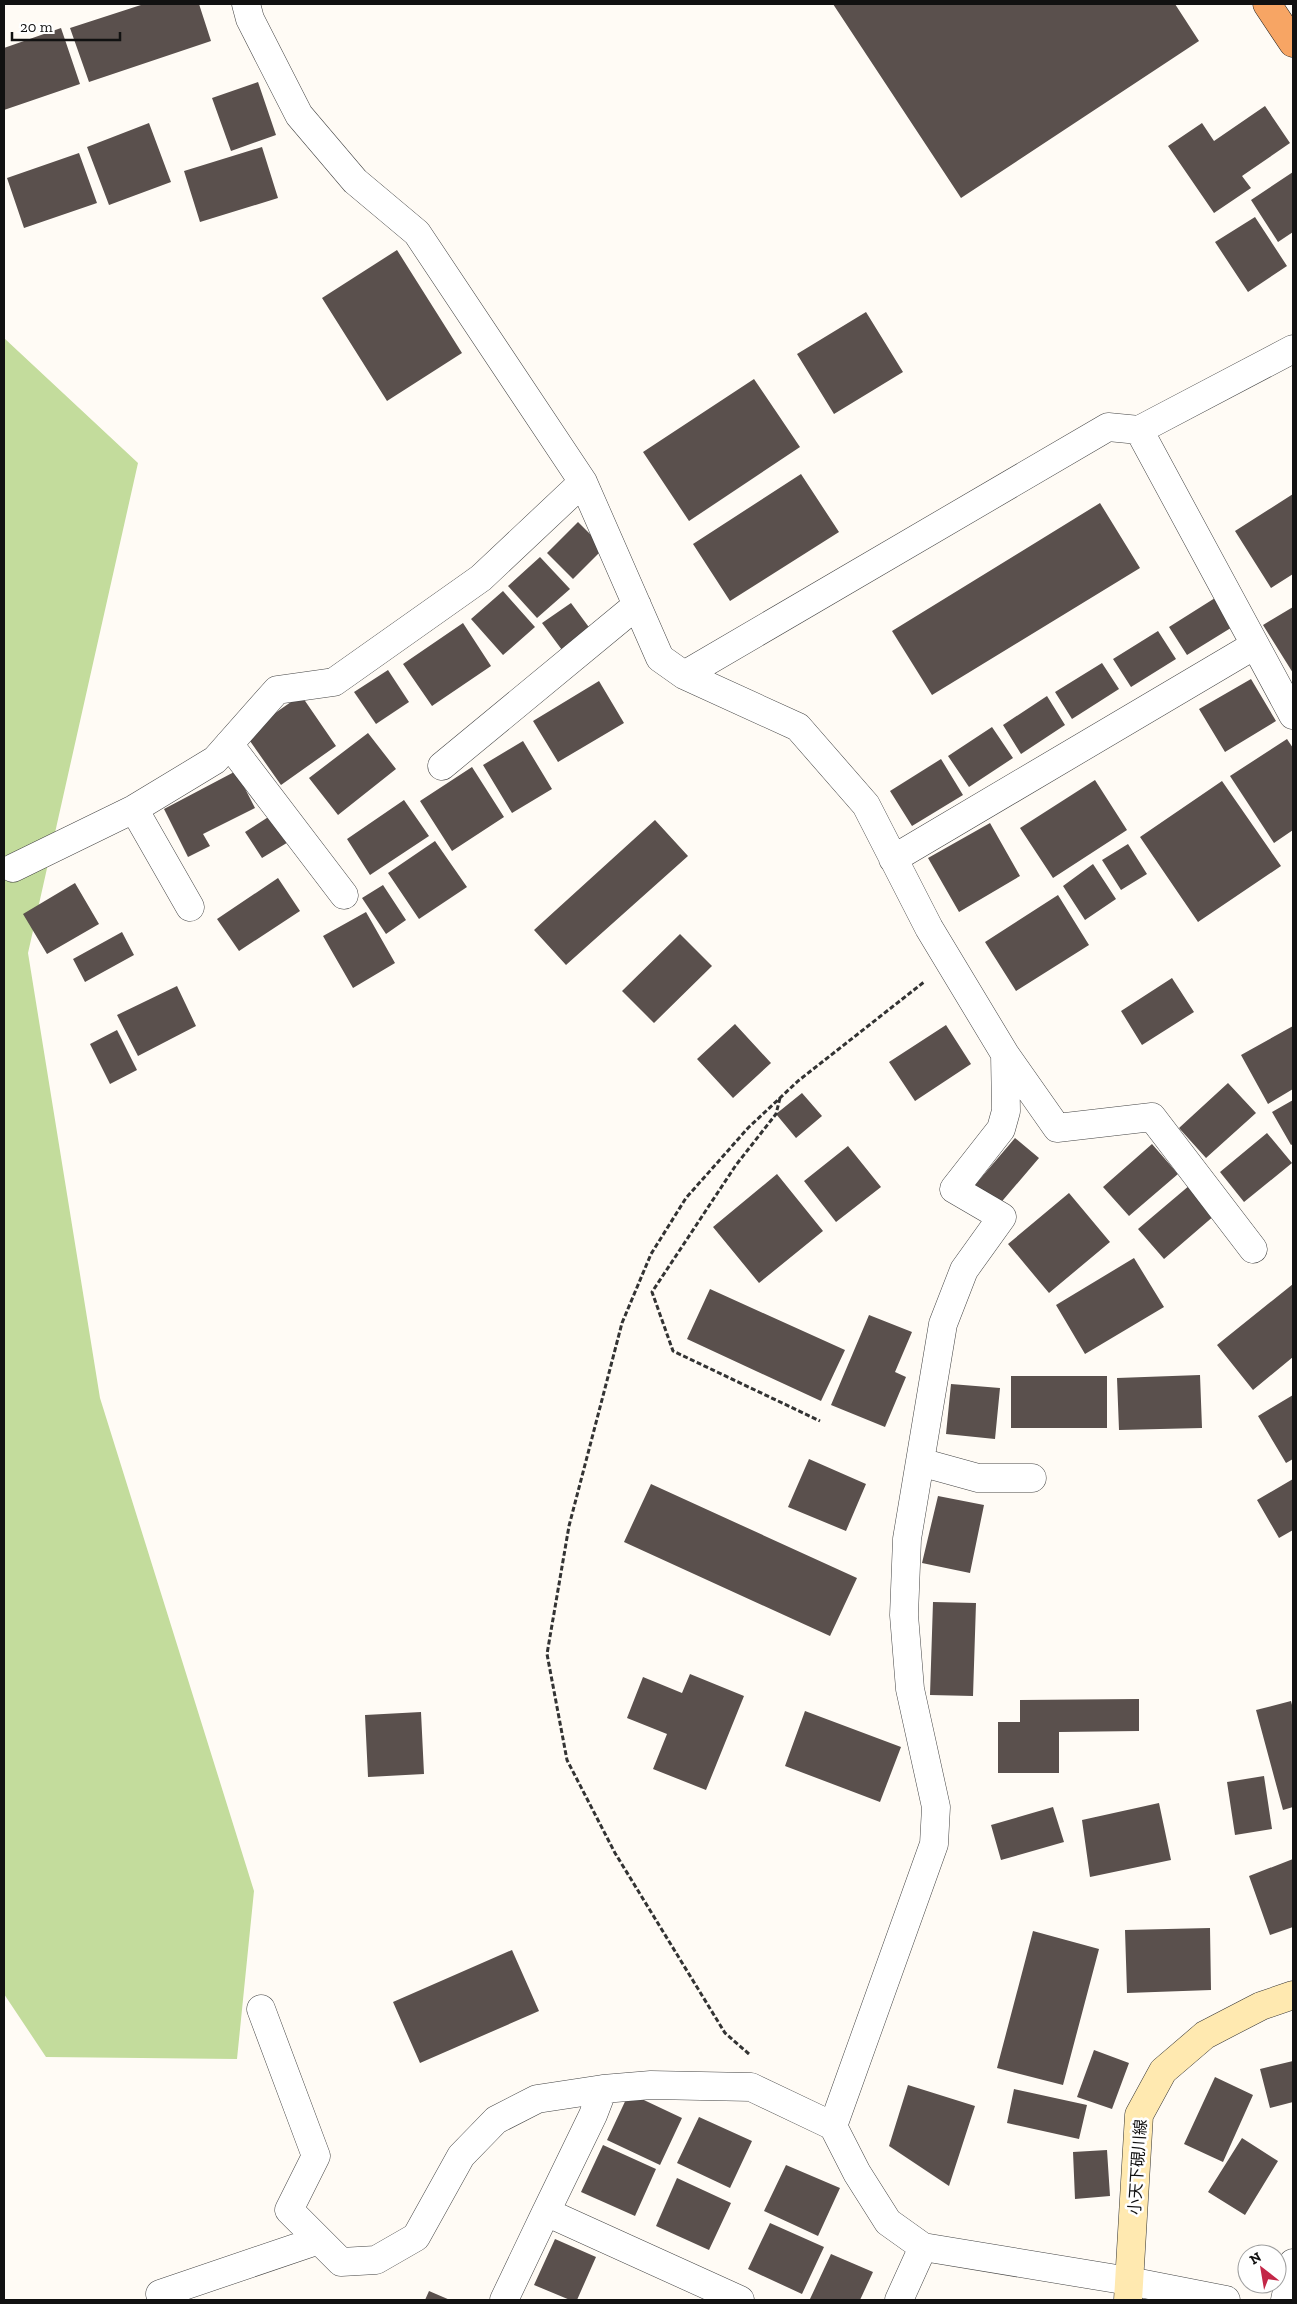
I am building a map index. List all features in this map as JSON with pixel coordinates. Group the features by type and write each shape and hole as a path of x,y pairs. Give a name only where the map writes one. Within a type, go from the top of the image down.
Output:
{"highway":[{"path":"1267,4 1293,43"}],"main road":[{"name":"小天下硯川線","path":"1128,2291 1139,2115 1163,2071 1205,2035 1261,2006 1293,1996"}],"street":[{"path":"246,4 250,19 299,115 355,181 417,233 583,482 660,658 684,675 798,727 866,805 929,928 1005,1054 1057,1128 1152,1117 1254,1249"},
{"path":"684,675 1108,427 1139,430 1293,349"},
{"path":"1139,430 1293,716"},
{"path":"13,868 134,809 215,760 277,690 334,682 481,578 583,482"},
{"path":"442,766 637,605"},
{"path":"893,859 1255,645"},
{"path":"229,744 344,894"},
{"path":"134,809 190,907"},
{"path":"833,2126 934,1844 936,1807 910,1689 904,1615 907,1539 943,1324 964,1270 1002,1217 954,1189 1001,1129 1006,1110 1005,1054"},
{"path":"920,1462 978,1478 1032,1478"},
{"path":"261,2009 316,2156 289,2210 341,2262 376,2260 416,2237 461,2156 496,2120 537,2099 603,2089 651,2085 751,2087 833,2126 857,2173 888,2222 923,2246 1128,2291 1226,2300"},
{"path":"504,2300 593,2115 603,2089"},
{"path":"546,2212 704,2293 740,2300"},
{"path":"160,2294 319,2240"},
{"path":"899,2300 923,2246"},
{"path":"1285,2300 1293,2263"}],"path":[{"path":"754,2058 725,2033 615,1852 567,1760 547,1654 569,1526 622,1323 652,1254 686,1198 748,1128 798,1081 924,984 929,928"},
{"path":"781,1097 776,1114 736,1165 652,1292 673,1351 820,1421"}],"green space":[{"path":"4,338 138,463 28,953 100,1398 254,1891 237,2059 46,2057 4,1994"}],"building":[{"path":"144,4 199,4 211,41 89,82 70,28"},
{"path":"833,4 1175,4 1199,41 961,198"},
{"path":"61,28 80,84 4,110 4,48"},
{"path":"258,82 276,135 231,151 212,98"},
{"path":"1265,106 1290,143 1242,176 1251,188 1214,213 1168,146 1202,123 1214,141"},
{"path":"149,123 171,182 109,205 87,147"},
{"path":"262,147 278,198 200,222 184,171"},
{"path":"79,153 97,203 24,228 7,178"},
{"path":"1293,172 1293,232 1278,242 1251,200"},
{"path":"1255,217 1287,266 1248,292 1215,242"},
{"path":"397,250 462,353 387,401 322,298"},
{"path":"866,312 903,372 834,414 797,354"},
{"path":"754,379 800,447 689,521 643,452"},
{"path":"801,474 839,532 730,601 693,544"},
{"path":"1293,494 1293,574 1271,588 1235,531"},
{"path":"1100,503 1140,568 932,695 892,631"},
{"path":"578,522 604,548 573,579 547,553"},
{"path":"540,557 570,589 537,618 508,586"},
{"path":"503,591 535,627 503,655 471,619"},
{"path":"1215,598 1234,626 1187,655 1169,627"},
{"path":"571,603 591,630 562,650 542,623"},
{"path":"1293,607 1293,673 1263,625"},
{"path":"463,623 491,666 432,706 403,664"},
{"path":"1158,631 1176,659 1131,687 1113,659"},
{"path":"1102,663 1119,689 1072,719 1055,692"},
{"path":"388,670 409,702 376,724 354,692"},
{"path":"1251,679 1276,721 1225,752 1199,709"},
{"path":"599,681 624,723 558,762 533,721"},
{"path":"301,695 336,746 281,785 245,734"},
{"path":"1047,696 1065,725 1021,754 1003,725"},
{"path":"992,727 1013,758 969,787 948,756"},
{"path":"368,733 396,769 338,815 309,778"},
{"path":"1287,739 1293,748 1293,830 1274,843 1230,776"},
{"path":"523,741 552,789 512,813 483,765"},
{"path":"941,759 963,795 912,826 890,791"},
{"path":"472,767 504,817 452,851 420,801"},
{"path":"236,771 255,808 203,834 210,846 188,857 164,809"},
{"path":"1095,780 1127,830 1053,878 1020,828"},
{"path":"1222,781 1281,866 1198,922 1140,837"},
{"path":"404,800 429,836 370,875 347,839"},
{"path":"273,814 290,841 262,858 245,832"},
{"path":"655,820 688,856 566,965 534,930"},
{"path":"990,823 1020,876 959,912 928,858"},
{"path":"435,841 467,887 419,919 388,873"},
{"path":"1128,844 1147,874 1121,890 1102,860"},
{"path":"1093,864 1116,899 1085,920 1063,886"},
{"path":"278,878 300,911 239,951 217,919"},
{"path":"75,883 99,924 47,954 23,914"},
{"path":"383,885 406,920 386,934 362,898"},
{"path":"1058,895 1089,945 1016,991 985,942"},
{"path":"366,912 395,963 353,988 323,936"},
{"path":"122,932 134,955 85,982 73,959"},
{"path":"680,934 712,966 654,1023 622,991"},
{"path":"1172,978 1194,1012 1142,1045 1121,1011"},
{"path":"177,986 196,1026 138,1056 117,1015"},
{"path":"735,1024 771,1063 733,1098 697,1059"},
{"path":"946,1025 971,1064 915,1101 889,1062"},
{"path":"1293,1026 1293,1089 1268,1104 1241,1055"},
{"path":"117,1030 137,1070 110,1084 90,1044"},
{"path":"1228,1083 1256,1113 1206,1158 1179,1128"},
{"path":"802,1093 822,1116 796,1138 776,1114"},
{"path":"1293,1100 1293,1144 1291,1145 1272,1112"},
{"path":"1267,1133 1292,1163 1244,1202 1220,1172"},
{"path":"1015,1138 1039,1158 998,1206 974,1186"},
{"path":"1152,1144 1178,1174 1129,1216 1103,1187"},
{"path":"848,1146 881,1187 836,1222 804,1181"},
{"path":"777,1174 823,1231 759,1283 713,1227"},
{"path":"1190,1185 1215,1215 1164,1259 1138,1229"},
{"path":"1069,1193 1110,1242 1049,1293 1008,1244"},
{"path":"1134,1258 1164,1307 1085,1354 1056,1305"},
{"path":"1293,1284 1293,1357 1253,1390 1217,1345"},
{"path":"710,1289 845,1350 821,1401 687,1339"},
{"path":"869,1315 912,1332 895,1372 906,1377 885,1427 831,1405"},
{"path":"1200,1375 1202,1428 1119,1430 1117,1378"},
{"path":"1011,1376 1107,1376 1107,1428 1011,1428"},
{"path":"951,1384 1000,1388 995,1439 946,1434"},
{"path":"1293,1395 1293,1459 1286,1463 1258,1416"},
{"path":"809,1459 866,1484 846,1531 788,1507"},
{"path":"1293,1479 1293,1530 1279,1538 1257,1500"},
{"path":"651,1484 857,1578 830,1636 624,1542"},
{"path":"938,1496 984,1505 970,1573 922,1563"},
{"path":"933,1602 976,1603 973,1696 930,1695"},
{"path":"690,1674 744,1696 706,1790 653,1769 667,1734 627,1718 643,1677 682,1693"},
{"path":"1139,1699 1139,1731 1059,1732 1059,1773 998,1773 998,1722 1020,1722 1020,1700"},
{"path":"1291,1701 1293,1709 1293,1807 1283,1810 1256,1710"},
{"path":"805,1711 901,1747 880,1802 785,1766"},
{"path":"421,1712 424,1774 368,1777 365,1715"},
{"path":"1264,1776 1272,1829 1235,1835 1227,1782"},
{"path":"1159,1803 1171,1860 1090,1877 1082,1820"},
{"path":"1053,1807 1064,1842 1001,1860 991,1825"},
{"path":"1293,1859 1293,1927 1270,1935 1249,1876"},
{"path":"1210,1928 1211,1990 1127,1993 1125,1930"},
{"path":"1033,1931 1099,1949 1063,2085 997,2068"},
{"path":"512,1950 539,2011 420,2063 393,2002"},
{"path":"1094,2050 1129,2063 1112,2109 1077,2097"},
{"path":"1293,2061 1293,2102 1270,2108 1260,2069"},
{"path":"1215,2077 1253,2095 1223,2162 1184,2144"},
{"path":"908,2085 975,2106 949,2186 889,2146"},
{"path":"1014,2089 1087,2105 1079,2139 1007,2123"},
{"path":"629,2093 682,2118 660,2165 607,2140"},
{"path":"699,2117 752,2141 730,2188 677,2163"},
{"path":"1242,2138 1278,2161 1245,2215 1208,2192"},
{"path":"603,2145 656,2169 635,2216 581,2192"},
{"path":"1107,2150 1110,2196 1075,2199 1073,2152"},
{"path":"786,2165 840,2188 818,2236 764,2211"},
{"path":"677,2178 731,2203 709,2250 656,2226"},
{"path":"770,2223 824,2247 802,2294 748,2269"},
{"path":"555,2239 596,2257 577,2300 570,2300 534,2285"},
{"path":"831,2254 873,2272 860,2300 810,2299"},
{"path":"429,2291 450,2300 425,2300"}]}
